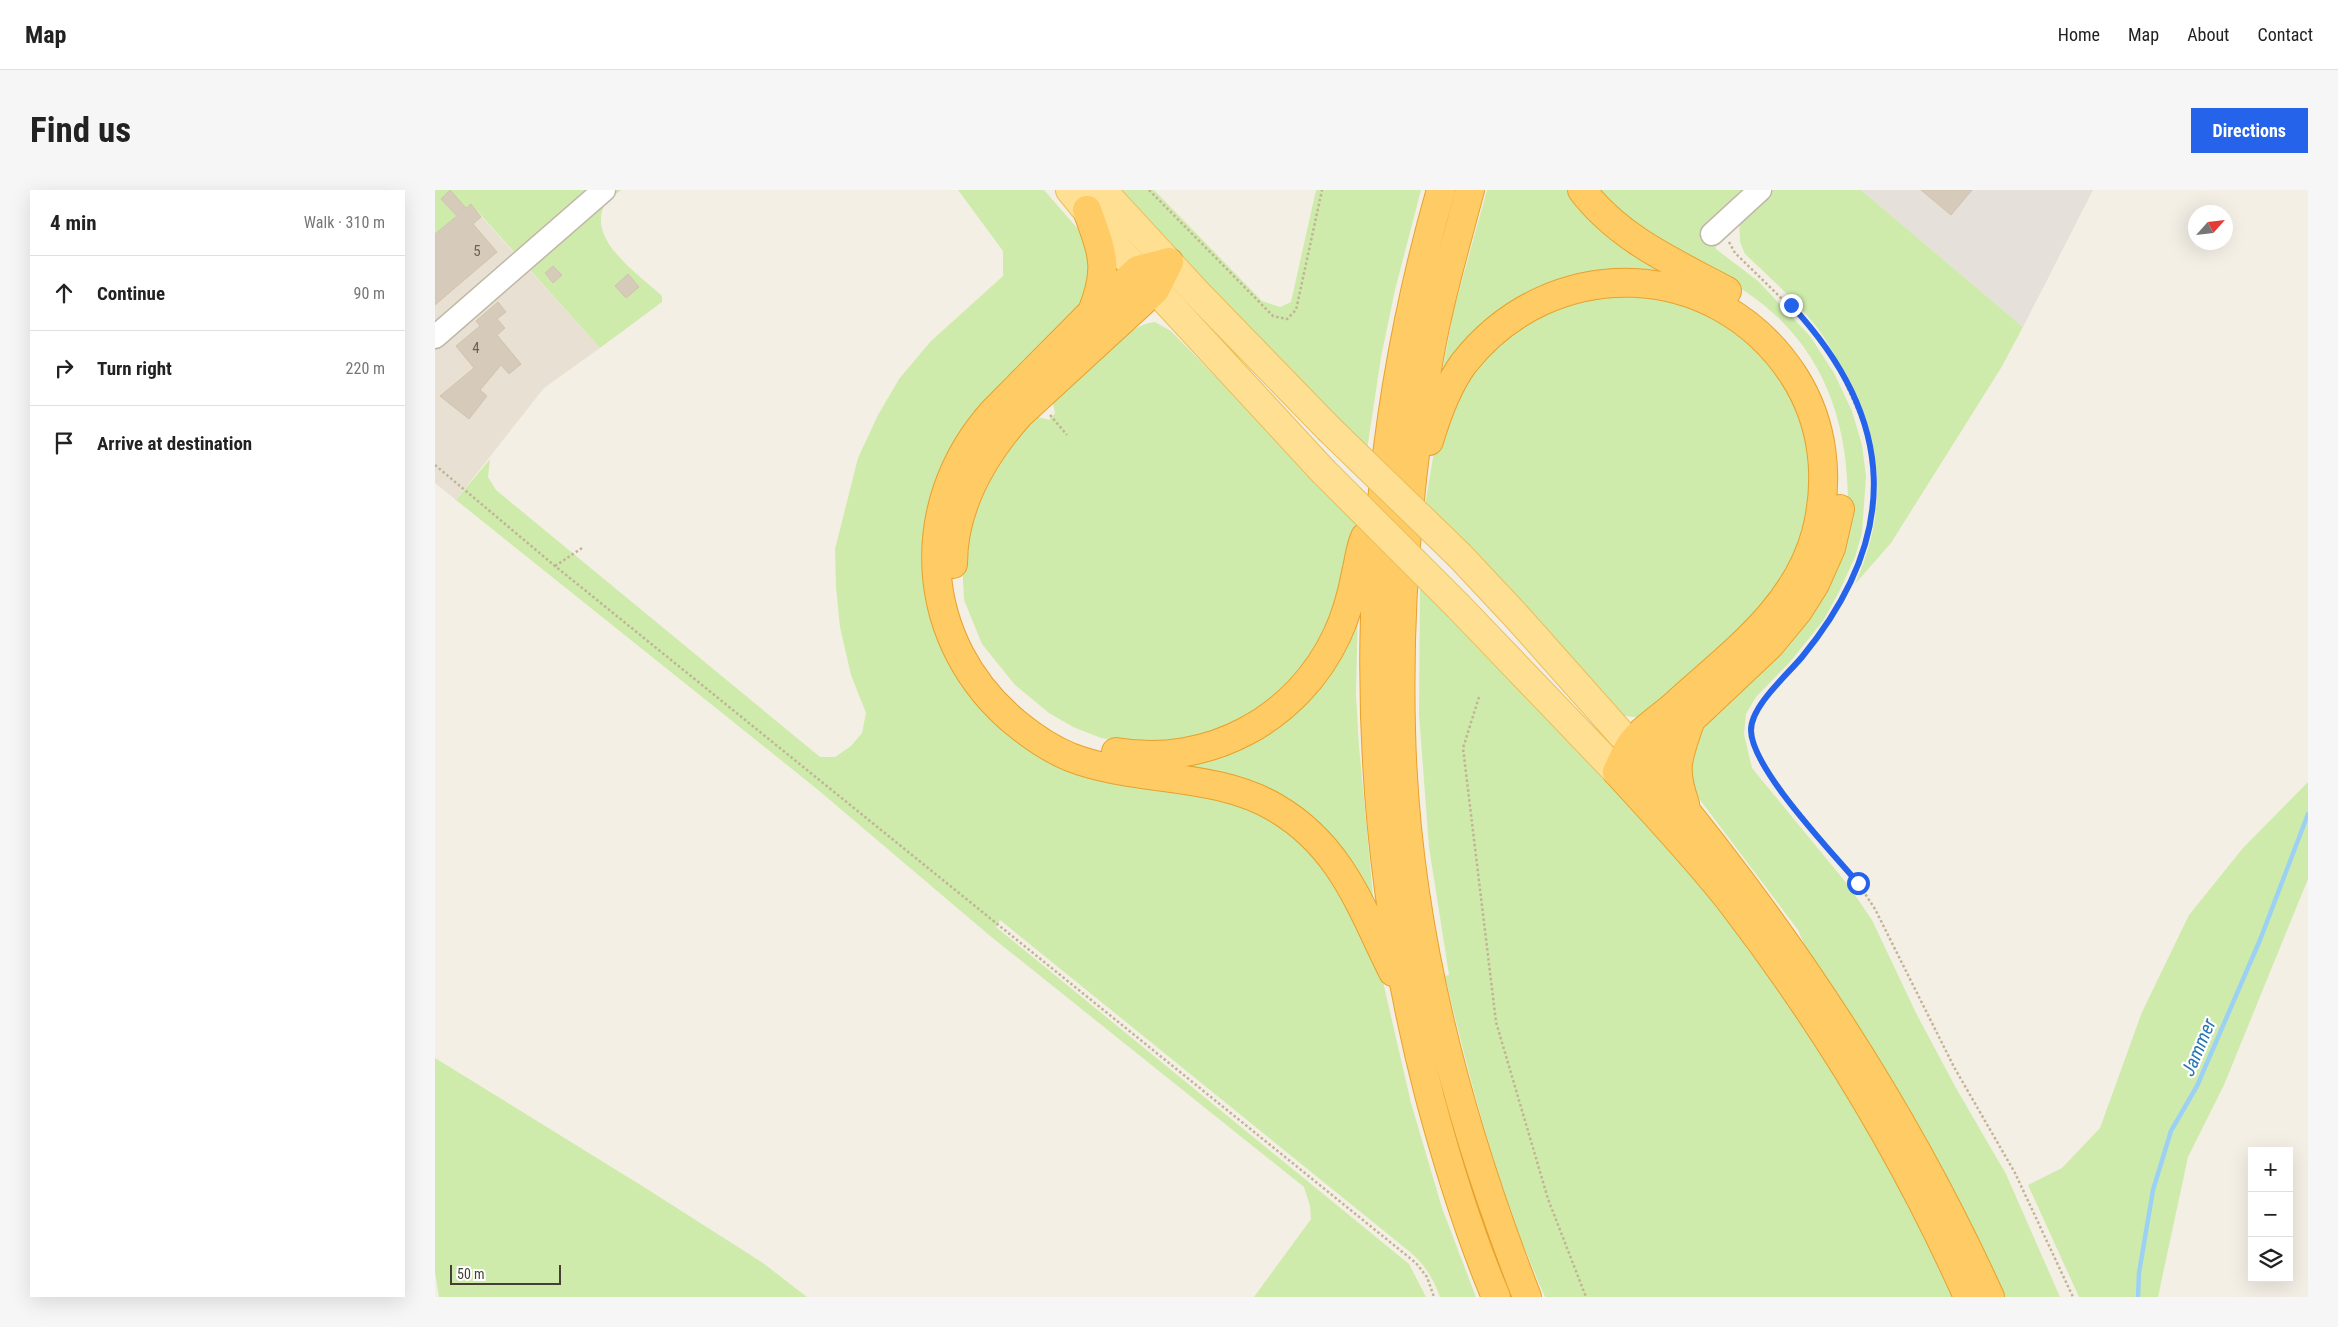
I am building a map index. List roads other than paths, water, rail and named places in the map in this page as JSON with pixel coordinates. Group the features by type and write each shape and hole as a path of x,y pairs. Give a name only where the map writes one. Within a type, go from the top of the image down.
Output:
{"highway":[{"path":"1441,190 1427,238 1396,382 1382,499 1375,592 1373,720 1385,863 1406,998 1450,1168 1496,1297"},
{"path":"1470,190 1449,266 1434,335 1425,382 1413,473 1402,590 1400,661 1404,793 1412,862 1429,971 1450,1067 1483,1181 1527,1297"},
{"path":"1582,190 1594,206 1627,234 1730,293 1760,313 1783,334 1805,364 1823,394 1834,427 1841,469 1841,508 1831,548 1815,584 1798,611 1770,645 1691,721 1639,753"},
{"path":"1086,197 1103,255 1101,290 1092,312"},
{"path":"1169,262 1147,280 1000,437 973,482 953,540 955,589 969,632 979,655 1012,696 1047,724 1070,738 1098,749 1143,755 1179,754 1221,743 1259,725 1275,714 1303,688 1323,661 1337,635 1348,605 1363,541 1382,499"},
{"path":"1147,280 1092,312 977,429 961,456 950,480 941,509 936,540 935,573 939,600 956,648 985,692 1004,713 1048,746 1070,757 1098,766 1197,782 1229,790 1255,798 1295,821 1325,848 1351,884 1406,998"},
{"path":"1413,473 1427,450 1435,418 1445,396 1464,363 1511,318 1566,292 1585,286 1622,282 1655,284 1692,293 1722,306 1740,318 1757,331 1782,359 1809,402 1821,442 1823,470 1822,504 1816,533 1808,557 1800,575 1783,602 1639,753 1617,772 1731,902 1799,998 1879,1126 1937,1230 1968,1297"},
{"path":"1687,811 1677,781 1677,763 1691,721"},
{"path":"1639,753 1687,811 1785,941 1871,1072 1920,1157 1991,1297"}],"main road":[{"path":"1086,197 1169,262 1328,428 1460,556 1639,753"},
{"path":"1086,197 1147,280 1322,470 1459,607 1617,772"}],"street":[{"path":"435,337 603,190"},
{"path":"1718,229 1760,190"}],"waterway":[{"name":"Jammer","path":"2138,1297 2139,1273 2153,1190 2171,1131 2197,1086 2260,940 2308,814"}]}
